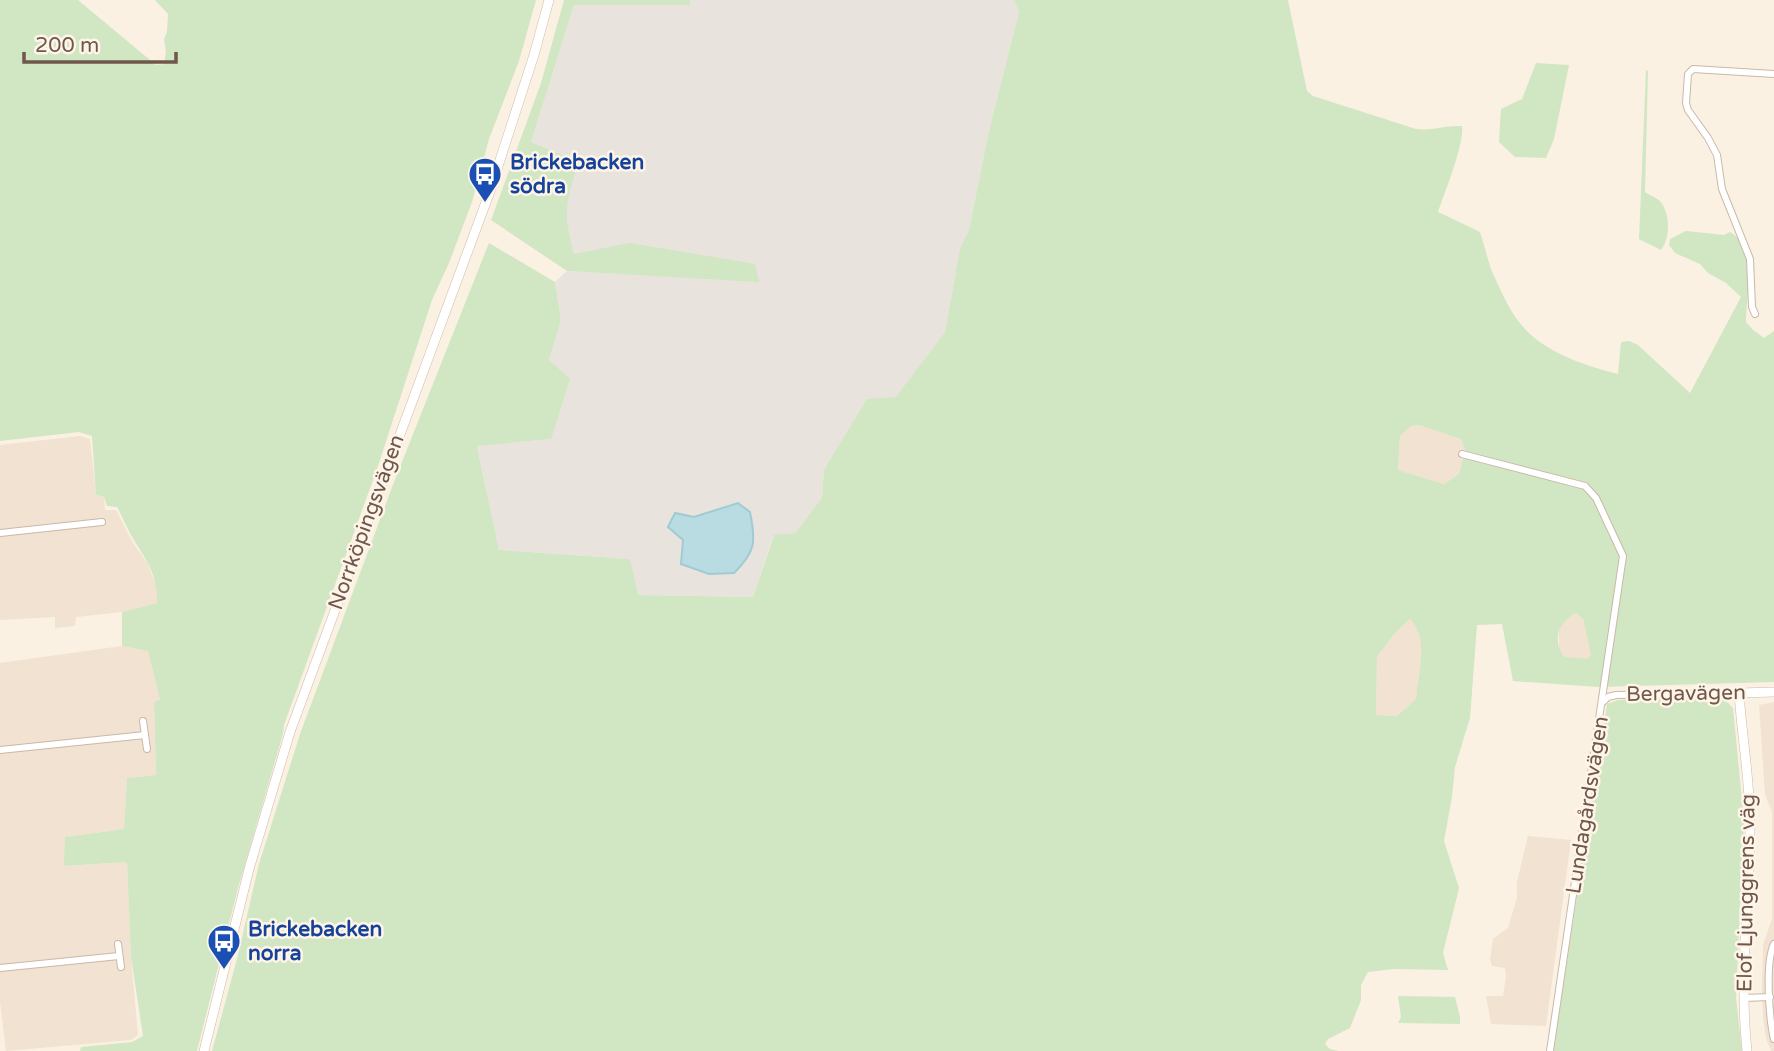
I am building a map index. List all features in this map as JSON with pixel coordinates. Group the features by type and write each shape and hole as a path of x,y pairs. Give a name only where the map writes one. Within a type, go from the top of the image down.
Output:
{"main road":[{"name":"Norrköpingsvägen","path":"204,1051 249,869 290,732 489,194 549,0"},
{"name":"Bergavägen","path":"1739,693 1774,691"},
{"name":"Elof Ljunggrens väg","path":"1739,693 1750,829 1743,963 1747,1051"}],"street":[{"path":"1755,314 1752,307 1750,259 1722,189 1717,155 1688,110 1686,84 1688,74 1693,69 1774,74"},
{"name":"Lundagårdsvägen","path":"1462,454 1585,486 1595,498 1623,556 1550,1051"},
{"path":"0,533 102,522"},
{"name":"Bergavägen","path":"1602,704 1608,697 1616,695 1739,693"},
{"path":"143,721 147,749"},
{"path":"0,750 145,735"},
{"path":"118,944 121,967"},
{"path":"1774,944 1769,955 1768,969 1774,1039"},
{"path":"0,968 119,956"},
{"path":"1744,998 1770,997"}],"shaded area":[{"path":"690,0 1014,0 1019,12 988,135 969,230 960,248 945,332 896,398 824,470 822,498 795,533 773,536 753,597 637,595 630,559 499,550 477,445 551,439 549,360 561,320 555,282 567,271 759,281 630,244 574,255 566,222 567,197 579,162 531,142 574,5 689,5"},
{"path":"1419,425 1461,439 1465,450 1459,474 1444,484 1398,470 1400,436 1411,426"},
{"path":"80,436 90,439 96,495 104,497 105,510 116,510 133,543 148,564 156,586 157,603 122,612 76,617 75,626 55,628 55,617 0,620 0,445"},
{"path":"1576,613 1583,619 1591,655 1587,660 1564,657 1559,650 1559,628 1567,617"},
{"path":"1410,619 1417,626 1423,652 1416,699 1397,716 1376,715 1377,657 1395,633"},
{"path":"122,646 148,651 160,701 154,702 156,775 127,778 124,829 65,837 65,866 127,862 138,1035 131,1040 6,1051 0,1001 0,663"},
{"path":"1774,702 1774,1051 1771,1051 1763,1017 1762,985 1763,945 1772,919 1772,812 1765,794 1759,705"},
{"path":"1528,836 1571,840 1546,1026 1491,1024 1486,996 1503,996 1506,977 1505,968 1492,966 1490,959 1493,939 1508,928 1517,898 1517,882"}],"green space":[{"path":"0,0 78,0 156,65 164,64 168,14 155,0 536,0 519,61 489,139 472,202 432,300 377,469 284,725 238,888 197,1051 80,1051 81,1047 132,1042 143,1036 131,957 127,862 64,866 65,837 124,829 127,778 156,775 154,702 160,700 148,651 122,646 122,612 157,603 157,593 151,570 117,507 107,506 104,497 96,495 92,436 79,432 0,441"},
{"path":"564,0 690,0 690,5 574,5 531,142 579,162 567,208 574,254 630,243 755,264 759,282 567,271 491,220 541,83"},
{"path":"1014,0 1288,0 1307,91 1313,96 1416,129 1462,126 1457,156 1438,212 1480,232 1491,269 1502,293 1515,317 1526,330 1545,346 1594,367 1618,374 1621,342 1629,341 1638,345 1690,393 1741,297 1700,264 1675,253 1669,245 1670,239 1686,231 1724,235 1730,232 1739,239 1747,260 1746,322 1764,338 1774,331 1774,682 1599,687 1513,681 1502,624 1477,625 1470,718 1455,767 1444,841 1459,888 1443,953 1448,970 1394,969 1368,972 1361,985 1361,1000 1350,1028 1328,1039 1325,1044 1330,1049 1339,1051 212,1051 259,864 300,734 394,482 489,243 555,282 561,320 549,360 570,379 551,439 477,446 499,550 630,559 638,595 753,597 774,535 795,533 822,498 824,470 867,399 896,397 945,332 960,248 969,230 988,135 1019,12","holes":["1419,425 1461,439 1465,450 1459,474 1444,484 1398,470 1400,436 1411,426","1576,613 1583,619 1591,655 1587,659 1564,657 1560,651 1559,632","1410,619 1420,637 1421,657 1416,699 1397,716 1376,715 1377,657 1395,633"]},
{"path":"1536,63 1569,65 1554,139 1546,158 1515,157 1499,142 1501,109 1522,99"},
{"path":"1646,70 1645,192 1660,201 1666,212 1668,232 1661,250 1639,239"},
{"path":"1721,696 1733,708 1744,821 1736,998 1742,1051 1553,1051 1607,704 1618,700"},
{"path":"1398,996 1455,997 1460,1024 1398,1023 1401,1017"}],"water":[{"path":"738,503 750,512 753,539 747,558 734,573 709,574 681,564 683,540 668,527 675,513 694,517"}],"place":[{"name":"Brickebacken södra","path":"485,204"},
{"name":"Brickebacken norra","path":"224,971"}]}
